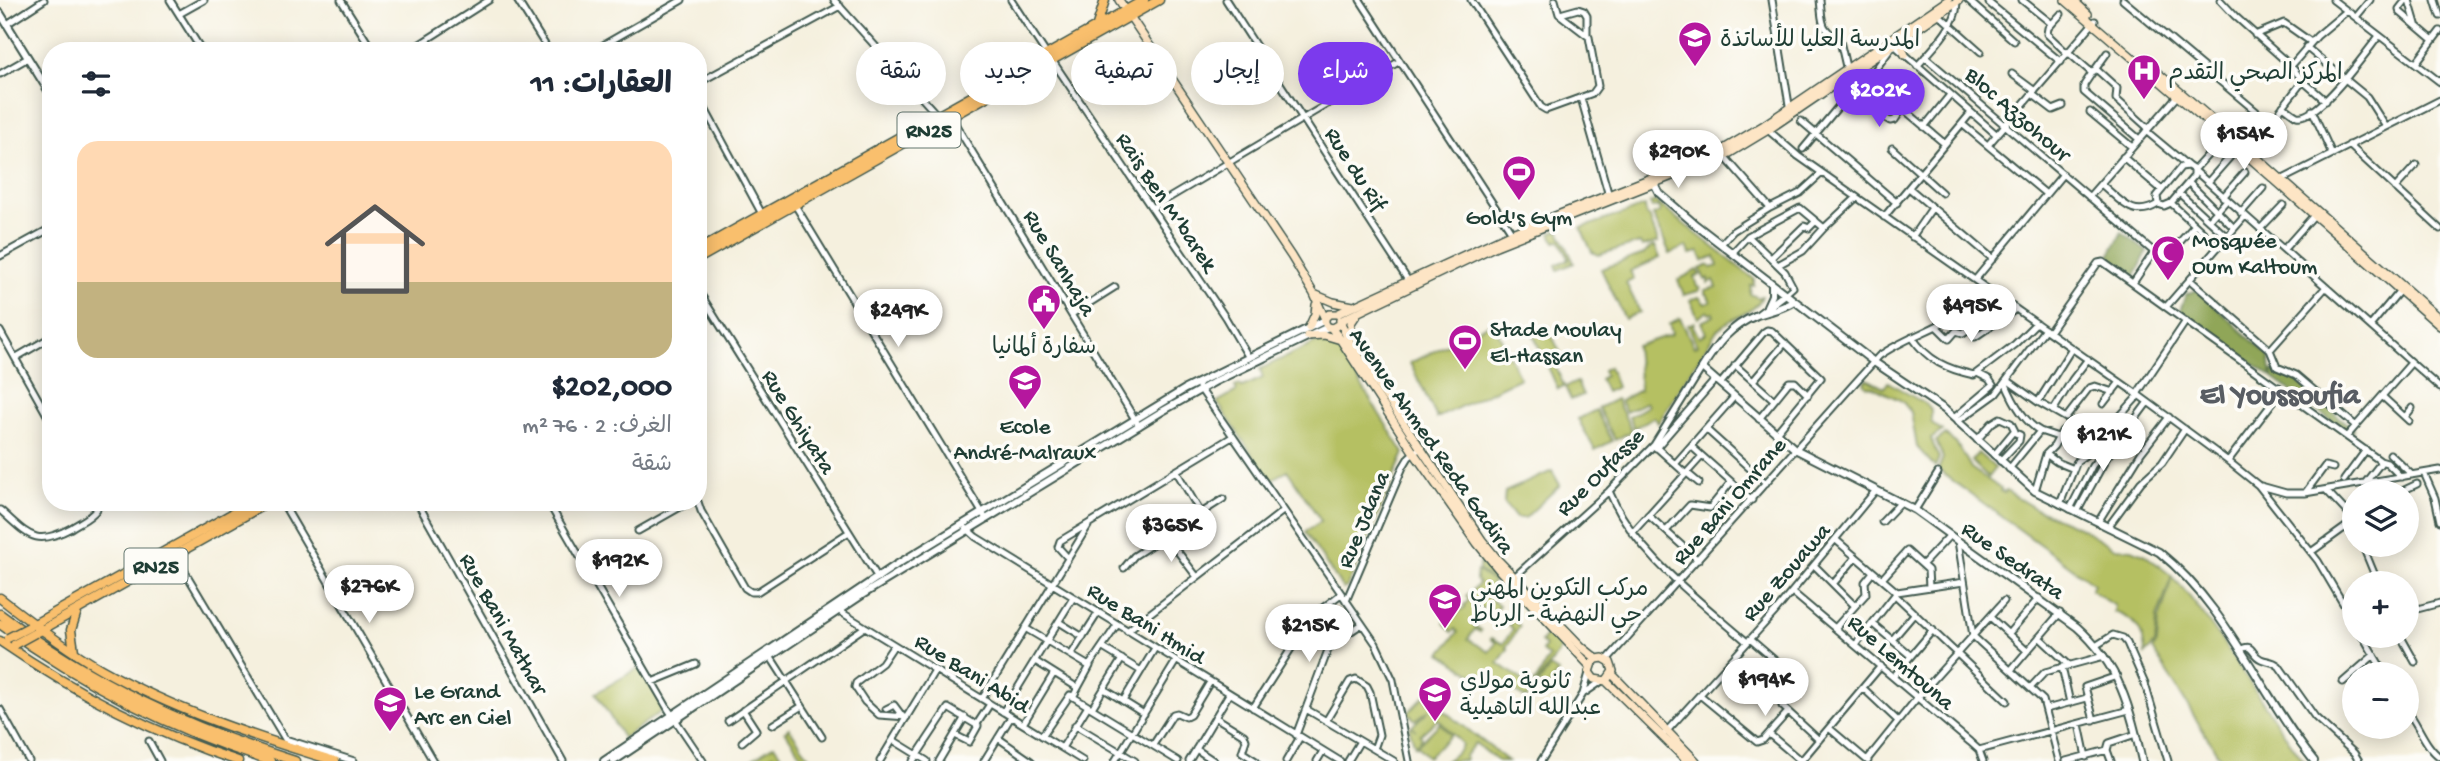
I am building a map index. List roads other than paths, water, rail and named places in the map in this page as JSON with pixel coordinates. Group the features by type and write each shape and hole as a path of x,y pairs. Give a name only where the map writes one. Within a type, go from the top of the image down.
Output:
{"main road":[{"path":"1097,26 1105,0"},
{"path":"1119,0 1314,294 1338,318"},
{"name":"RN25","path":"1057,53 1127,13 1144,0"},
{"name":"RN25","path":"1057,53 1097,26 1159,0"},
{"path":"1338,318 1329,314 1327,324 1336,327 1338,318 1356,308 1512,233 1724,156 1955,0"},
{"path":"2065,0 2440,319"},
{"path":"2073,0 2094,23"},
{"path":"1891,42 1904,37 1936,12"},
{"path":"1904,37 1902,46 1905,55"},
{"name":"RN25","path":"707,245 960,105"},
{"name":"RN25","path":"707,254 971,105"},
{"path":"1653,181 1766,128"},
{"path":"1410,282 1609,198"},
{"path":"2402,288 2440,326"},
{"path":"1314,294 1356,308"},
{"path":"1309,327 1315,314 1314,294"},
{"name":"Avenue Ahmed Reda Gadira","path":"1314,294 1327,324 1417,450"},
{"path":"1350,343 1351,323 1356,308"},
{"name":"Avenue Ahmed Reda Gadira","path":"1338,318 1350,343 1477,543 1597,659"},
{"path":"1307,336 1324,335 1340,340"},
{"name":"RN25","path":"0,653 6,643 238,511"},
{"name":"RN25","path":"36,628 77,611 253,511"},
{"name":"Avenue Ahmed Reda Gadira","path":"1512,579 1590,669"},
{"path":"0,598 36,628 132,685 209,719 335,761"},
{"path":"75,651 71,630 77,611"},
{"path":"0,614 70,663 136,699 213,733 295,761"},
{"path":"0,624 91,685 134,707 194,734 270,761"},
{"path":"6,643 70,686 149,727 238,761"},
{"path":"1607,679 1613,668 1607,660 1597,659 1590,669 1594,679 1607,679 1696,761"},
{"path":"1664,734 1687,761"}],"street":[{"path":"7,24 44,0"},
{"path":"170,0 196,42"},
{"path":"179,14 204,0"},
{"path":"341,0 367,42"},
{"path":"423,42 489,0"},
{"path":"517,0 543,42"},
{"path":"609,42 682,0"},
{"path":"834,0 938,116"},
{"name":"Rais Ben M’barek","path":"1011,0 1039,42"},
{"name":"Rue du Rif","path":"1226,0 1410,282"},
{"path":"1360,0 1512,233"},
{"path":"1471,0 1494,38 1544,108 1550,109 1596,91 1598,86 1587,34 1587,16 1584,11 1578,9 1559,14"},
{"path":"1555,0 1559,14 1587,34"},
{"path":"1772,0 1790,111"},
{"path":"1820,0 1824,29 1840,41 1848,72"},
{"path":"1917,66 1950,25 1957,9 1955,0"},
{"path":"1968,0 2014,41"},
{"path":"2022,0 2052,24"},
{"path":"2123,0 2270,123"},
{"path":"2220,0 2326,101"},
{"path":"2333,0 2440,82"},
{"path":"2356,17 2370,0"},
{"path":"2417,27 2408,0 2399,10 2417,27 2433,40"},
{"path":"2435,0 2440,14"},
{"path":"1989,3 2061,62"},
{"path":"707,78 840,6"},
{"path":"2291,65 2308,45 2347,11"},
{"path":"1936,12 1981,52"},
{"path":"0,13 42,80"},
{"path":"2061,15 2046,31 2047,34 2068,53 2117,88 2116,99 2147,130 2440,388"},
{"path":"1989,145 2094,23"},
{"path":"2255,35 2284,23 2367,97 2386,127"},
{"path":"2416,63 2440,31"},
{"path":"2283,107 2299,116 2326,101 2379,36"},
{"path":"1803,149 1875,70 1891,42"},
{"name":"Bloc Azzohour","path":"1891,42 1997,135"},
{"path":"2107,53 2084,85 2084,92 2139,139"},
{"name":"Bloc Azzohour","path":"1925,57 2154,252"},
{"path":"0,74 28,58"},
{"path":"1152,208 1400,61"},
{"name":"Rais Ben M’barek","path":"1057,70 1225,317 1250,360"},
{"path":"2012,74 2053,110 2063,106"},
{"path":"2245,151 2302,81"},
{"path":"2089,197 2178,94"},
{"path":"1850,95 1890,121 1895,120 1901,107 1945,144"},
{"path":"1924,127 1950,96"},
{"path":"1581,98 1609,198"},
{"path":"2280,181 2440,100"},
{"path":"2312,110 2332,154"},
{"path":"2090,112 2132,147"},
{"path":"707,113 762,214"},
{"path":"1884,217 1970,114"},
{"name":"Rue Sanhaja","path":"951,117 1137,422"},
{"path":"1801,121 1897,202"},
{"path":"1962,124 2046,194"},
{"path":"1766,128 1779,141 1856,198 2138,394 2258,485 2311,552 2342,601"},
{"path":"2101,184 2138,211 2146,211 2158,204 2164,206 2171,203 2189,183 2194,176 2194,170 2226,135"},
{"path":"2349,145 2440,229"},
{"path":"1892,148 1942,193"},
{"path":"1724,156 1770,208"},
{"path":"2123,157 2162,190"},
{"path":"2208,182 2230,158"},
{"path":"2395,188 2416,165"},
{"path":"2158,204 2157,196 2181,167 2188,166"},
{"path":"2209,220 2245,172"},
{"path":"1721,244 1733,231 1800,193 1822,173"},
{"path":"1975,281 2063,174"},
{"path":"1653,181 1666,200 1784,295 1956,420 2035,491 2159,552 2178,568 2204,596 2287,725 2314,761"},
{"path":"2189,183 2234,228"},
{"path":"1909,188 1993,259"},
{"path":"2166,307 2219,247 2263,188"},
{"path":"2179,193 2227,237"},
{"path":"1778,265 1803,251 1856,198"},
{"path":"2171,203 2219,247"},
{"path":"795,205 984,516"},
{"path":"2260,229 2283,205"},
{"path":"1732,253 1748,236 1800,208 1824,228"},
{"path":"1912,237 1932,208"},
{"path":"2284,249 2316,213"},
{"path":"1771,258 1805,226 1809,228 1816,221"},
{"path":"2133,283 2154,252 2170,253 2194,226"},
{"path":"0,256 42,233"},
{"path":"1748,236 1778,265 1793,287 1784,295"},
{"path":"1956,420 1996,394 2099,262 2133,283 2380,461 2387,463 2401,477"},
{"path":"2190,279 2270,350 2277,367 2294,374 2356,425"},
{"path":"1767,306 1772,295 1772,284"},
{"path":"2270,350 2326,287"},
{"path":"1072,314 1115,288"},
{"name":"Rue Bani Omrane","path":"1607,660 1874,362 1896,344 1937,327 1968,308 1986,288"},
{"path":"2371,325 2402,288"},
{"name":"Rue Oufasse","path":"1758,315 1784,295"},
{"name":"Rue Oufasse","path":"1512,579 1655,447 1702,368 1730,330 1758,315 1782,308 1794,301"},
{"path":"1937,327 1949,339 1956,331 1963,333 2006,302"},
{"name":"Rue Ghiyata","path":"707,304 877,577"},
{"path":"1975,337 2016,309"},
{"path":"2060,504 2077,461 2105,441 2112,425 2138,394 2186,321"},
{"path":"1912,337 1921,350 1940,365 1974,376 2036,323"},
{"path":"1250,360 1307,336 1327,324"},
{"path":"614,761 838,610 877,577 968,529 984,516 1198,386 1309,327 1327,324"},
{"path":"1699,483 1655,447 1767,330 1821,375 1821,379 1776,433"},
{"path":"0,331 42,406"},
{"path":"15,358 42,342"},
{"path":"1753,381 1785,343"},
{"path":"2038,402 2072,348"},
{"path":"2053,411 2088,359"},
{"path":"2347,436 2411,363"},
{"path":"1735,365 1774,400"},
{"name":"Rue Sedrata","path":"1702,368 1795,449 1915,510 2060,613 2097,645 2117,676 2143,761"},
{"path":"1956,420 1993,385 1989,379 1979,374"},
{"path":"1759,419 1791,381 1808,395"},
{"path":"2006,381 2064,418 2068,418 2092,386 2113,391"},
{"path":"2006,381 2015,402 2033,426 2058,437"},
{"path":"2103,404 2120,382"},
{"path":"1198,386 1376,643 1391,673 1409,761"},
{"path":"2228,461 2276,398 2279,387"},
{"path":"2382,396 2407,419 2412,408"},
{"path":"1675,464 1734,397"},
{"path":"2077,512 2107,457 2148,402"},
{"path":"2098,522 2141,453 2169,417"},
{"path":"1977,440 2000,418 2011,423 2020,435 2019,440 2000,461"},
{"path":"2035,491 2046,454 2066,428 2112,425"},
{"path":"2108,527 2141,482 2162,463 2185,429"},
{"path":"1707,430 1766,483"},
{"path":"1994,455 2015,431"},
{"path":"2009,469 2040,431"},
{"path":"1068,558 1058,547 1058,542 1232,437"},
{"path":"2070,509 2092,466 2107,447 2105,441"},
{"path":"1692,447 1752,500"},
{"name":"Rue Jdana","path":"1346,601 1403,467 1417,450"},
{"path":"2344,480 2365,450"},
{"path":"2046,454 2074,469"},
{"path":"2390,454 2412,475"},
{"path":"1632,533 1702,456"},
{"path":"2367,480 2380,461"},
{"path":"2305,493 2325,466 2333,468"},
{"path":"2382,480 2440,470"},
{"path":"1176,471 1201,513"},
{"path":"1915,510 1938,473"},
{"path":"2424,473 2435,498 2440,521"},
{"path":"1666,531 1690,506 1710,508 1731,482"},
{"path":"2258,485 2286,493 2342,487"},
{"name":"Rue Zouawa","path":"1664,734 1792,592 1876,490"},
{"path":"2326,490 2342,509"},
{"path":"1608,491 1632,533 1679,581 1799,682 1782,702 1782,706 1819,740"},
{"path":"1124,568 1133,556 1223,499"},
{"path":"1882,522 1901,502"},
{"path":"0,510 30,535 43,538 55,536 90,517 95,511"},
{"path":"287,511 433,761"},
{"name":"Rue Bani Mathar","path":"422,511 563,761"},
{"path":"553,511 652,682 703,761"},
{"path":"638,531 673,511"},
{"path":"701,511 745,588 751,592 757,592 849,532"},
{"path":"1127,631 1283,512"},
{"path":"1648,515 1698,560"},
{"path":"982,699 1090,523"},
{"name":"Rue Bani Hmid","path":"968,529 1073,598 1340,761"},
{"path":"2311,552 2342,529"},
{"path":"1923,564 1950,535"},
{"path":"1166,536 1197,577"},
{"path":"1836,540 1882,579 2007,701"},
{"path":"1958,541 1973,636 2041,696 2059,761"},
{"path":"1882,579 1907,551 1923,564 1929,573 1929,587"},
{"path":"175,555 285,739 354,761"},
{"path":"1833,584 1856,557"},
{"path":"1814,565 1854,606"},
{"path":"1836,627 1866,594 1866,582 1873,572"},
{"path":"1856,644 1896,594 1964,582"},
{"name":"Rue Lemtouna","path":"1792,592 1979,750"},
{"path":"1253,708 1312,616 1341,594"},
{"path":"1003,712 1073,598"},
{"path":"2009,633 2039,598"},
{"path":"1829,728 1868,760 1917,698 2004,601"},
{"path":"2419,609 2440,603"},
{"path":"604,761 676,721 838,610"},
{"name":"Rue Bani Abid","path":"838,610 1081,760"},
{"path":"1071,655 1098,613"},
{"path":"1892,640 1915,613"},
{"path":"2011,670 2060,613"},
{"path":"1990,617 2027,651"},
{"path":"1059,622 1083,637"},
{"path":"1286,761 1298,736 1328,650 1335,642 1362,624"},
{"path":"1873,624 1911,656"},
{"path":"1073,696 1117,625"},
{"path":"728,721 865,627"},
{"path":"1025,628 1090,666"},
{"path":"1894,676 1933,630"},
{"path":"2097,645 2113,635 2123,638 2127,643 2144,684 2168,761"},
{"path":"2039,637 2069,665"},
{"path":"894,645 882,663 855,685 865,702 879,715 905,717"},
{"path":"2240,650 2247,647 2260,659 2275,662 2315,717 2354,753 2359,761"},
{"path":"1103,648 1141,671"},
{"path":"1123,701 1155,648"},
{"path":"2370,648 2378,662"},
{"path":"2407,648 2415,662"},
{"path":"2366,662 2374,655"},
{"path":"771,656 822,737"},
{"path":"2031,687 2045,672 2104,656"},
{"path":"1062,748 1122,659"},
{"path":"1035,660 1079,688"},
{"path":"1115,761 1176,661"},
{"path":"652,682 696,664"},
{"path":"1769,733 1801,761 1881,666"},
{"path":"2062,667 2070,703"},
{"path":"1541,761 1583,694 1590,669"},
{"path":"880,761 935,670"},
{"path":"1023,724 1054,673"},
{"path":"2094,720 2086,686 2117,676"},
{"path":"1326,720 1350,681 1355,679 1367,686 1379,735 1374,749"},
{"path":"1583,694 1607,679"},
{"path":"1153,745 1173,714 1189,715 1210,682"},
{"path":"1863,688 1898,721"},
{"path":"1104,689 1144,714"},
{"path":"1189,761 1229,694"},
{"path":"1042,736 1068,695 1178,761"},
{"path":"1700,695 1756,742 1761,742 1787,713"},
{"path":"2046,709 2087,698"},
{"path":"955,735 969,742 990,704"},
{"path":"886,709 894,705 905,717"},
{"path":"772,725 802,706"},
{"path":"912,761 945,709 949,708 977,724"},
{"path":"0,709 29,761"},
{"path":"1306,709 1394,761"},
{"path":"742,742 756,730 744,710"},
{"path":"1983,761 1979,750 2129,710"},
{"path":"939,761 965,717"},
{"path":"984,761 1011,717"},
{"path":"1215,717 1244,735 1246,740 1241,752 1256,761"},
{"path":"2079,724 2086,757"},
{"path":"1075,725 1135,761"},
{"path":"2419,725 2430,747 2440,757"},
{"path":"2110,761 2107,750 2111,741 2136,734"},
{"path":"998,738 1031,761"},
{"path":"892,740 927,761"},
{"path":"149,741 160,761"},
{"path":"1348,761 1360,741"},
{"path":"1196,749 1212,761"},
{"path":"2066,761 2107,750"},
{"path":"1317,761 1323,751"}],"place":[{"name":"المدرسة العليا للأساتذة","path":"1695,68"},
{"name":"المركز الصحي التقدم","path":"2144,101"},
{"name":"Gold's Gym","path":"1519,202"},
{"name":"Mosquée Oum Kaltoum","path":"2168,282"},
{"name":"سفارة ألمانيا","path":"1044,331"},
{"name":"Stade Moulay El-Hassan","path":"1465,371"},
{"name":"Ecole André-Malraux","path":"1025,411"},
{"name":"مركب التكوين المهني حي النهضة - الرباط","path":"1445,630"},
{"name":"ثانوية مولاي عبدالله التاهيلية","path":"1435,723"},
{"name":"Le Grand Arc en Ciel","path":"390,733"}],"district":[{"name":"El Youssoufia","path":"2280,393"}]}
